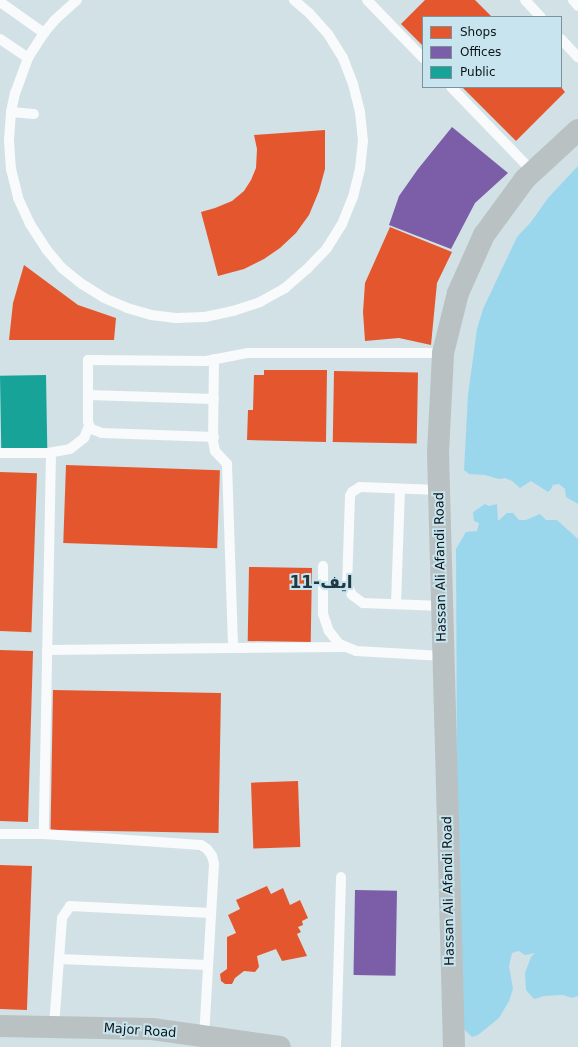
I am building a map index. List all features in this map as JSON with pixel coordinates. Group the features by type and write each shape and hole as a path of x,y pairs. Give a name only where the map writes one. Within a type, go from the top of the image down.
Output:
{"street":[{"name":"Hassan Ali Afandi Road","path":"454,1047 438,453 443,353 458,293 484,235 525,179 578,130"},
{"name":"Major Road","path":"0,1026 152,1029 280,1047"}],"lane":[{"path":"77,0 54,21 44,34 28,58 15,93 11,112 9,141 11,170 18,198 30,224 46,249 62,268 82,284 104,298 127,308 151,315 176,318 205,317 226,313 260,302 285,288 307,269 326,248 342,224 351,204 360,170 363,141 361,119 354,84 343,58 328,34 309,13 294,0"},
{"path":"367,0 422,57"},
{"path":"525,0 540,16"},
{"path":"573,0 578,6"},
{"path":"0,2 44,34"},
{"path":"0,39 28,58"},
{"path":"562,40 578,57"},
{"path":"452,88 533,172"},
{"path":"11,112 34,114"},
{"path":"0,453 51,453 70,449 84,438 89,426 88,360 206,361 261,353 363,351 443,353"},
{"path":"214,359 215,451 227,464 233,648"},
{"path":"89,395 214,399"},
{"path":"89,426 96,432 102,433 214,436"},
{"path":"44,834 51,453"},
{"path":"439,490 360,487 352,492 350,496 347,585 352,595 363,603 442,606"},
{"path":"396,604 400,489"},
{"path":"323,566 323,614 332,636 345,647 356,651 443,656"},
{"path":"47,650 345,647"},
{"path":"0,834 44,834 201,845 207,849 212,856 214,864 204,1037"},
{"path":"336,1047 341,877"},
{"path":"54,1027 62,918 70,906 211,913"},
{"path":"59,959 208,965"}],"shaded area":[{"path":"578,166 578,504 566,497 565,489 559,484 553,485 548,492 531,481 520,488 512,481 505,478 499,479 485,475 469,474 464,470 468,395 477,329 483,309 517,237 531,222 548,198"},
{"path":"485,504 489,506 497,504 498,521 507,513 513,513 519,520 526,520 540,514 546,520 557,520 578,539 578,996 572,998 563,995 544,996 534,999 526,990 525,973 531,957 535,953 525,955 519,951 512,953 509,966 513,989 509,1001 499,1018 478,1035 472,1037 465,1030 460,1017 458,1000 456,549 466,532 477,531 479,523 474,521 473,512"}],"building: Shops":[{"path":"425,0 475,0 491,16 422,16 422,45 401,24"},
{"path":"463,88 562,88 565,92 516,141"},
{"path":"325,130 325,169 319,191 309,215 296,233 280,248 264,259 244,269 218,276 201,212 232,201 244,191 256,168 257,149 254,135"},
{"path":"390,227 452,252 437,283 431,345 399,338 365,341 363,312 365,283"},
{"path":"24,265 78,305 116,318 114,340 9,340 13,303"},
{"path":"264,370 327,370 326,442 247,440 248,410 253,410 254,375 264,375"},
{"path":"334,371 418,372 417,443 333,442"},
{"path":"66,465 220,470 217,548 63,543"},
{"path":"0,472 37,473 31,632 0,631"},
{"path":"249,567 312,568 311,642 248,641"},
{"path":"0,650 33,651 28,822 0,821"},
{"path":"53,690 221,693 219,833 51,830"},
{"path":"298,781 300,847 253,849 251,783"},
{"path":"0,865 32,866 27,1010 0,1009"},
{"path":"267,886 271,894 283,888 290,905 300,900 308,918 302,921 303,925 298,927 301,932 297,934 307,956 282,961 276,949 257,956 259,967 255,972 244,971 235,978 232,984 225,984 221,981 220,974 227,969 227,937 236,933 228,915 240,909 236,900"}],"building: Offices":[{"path":"452,127 508,173 475,203 451,249 389,225 399,196 418,169"},
{"path":"355,890 397,891 396,976 354,975"}],"building: Public":[{"path":"46,375 47,448 1,449 0,376"}],"district":[{"name":"ایف-11","path":"321,583"}]}
